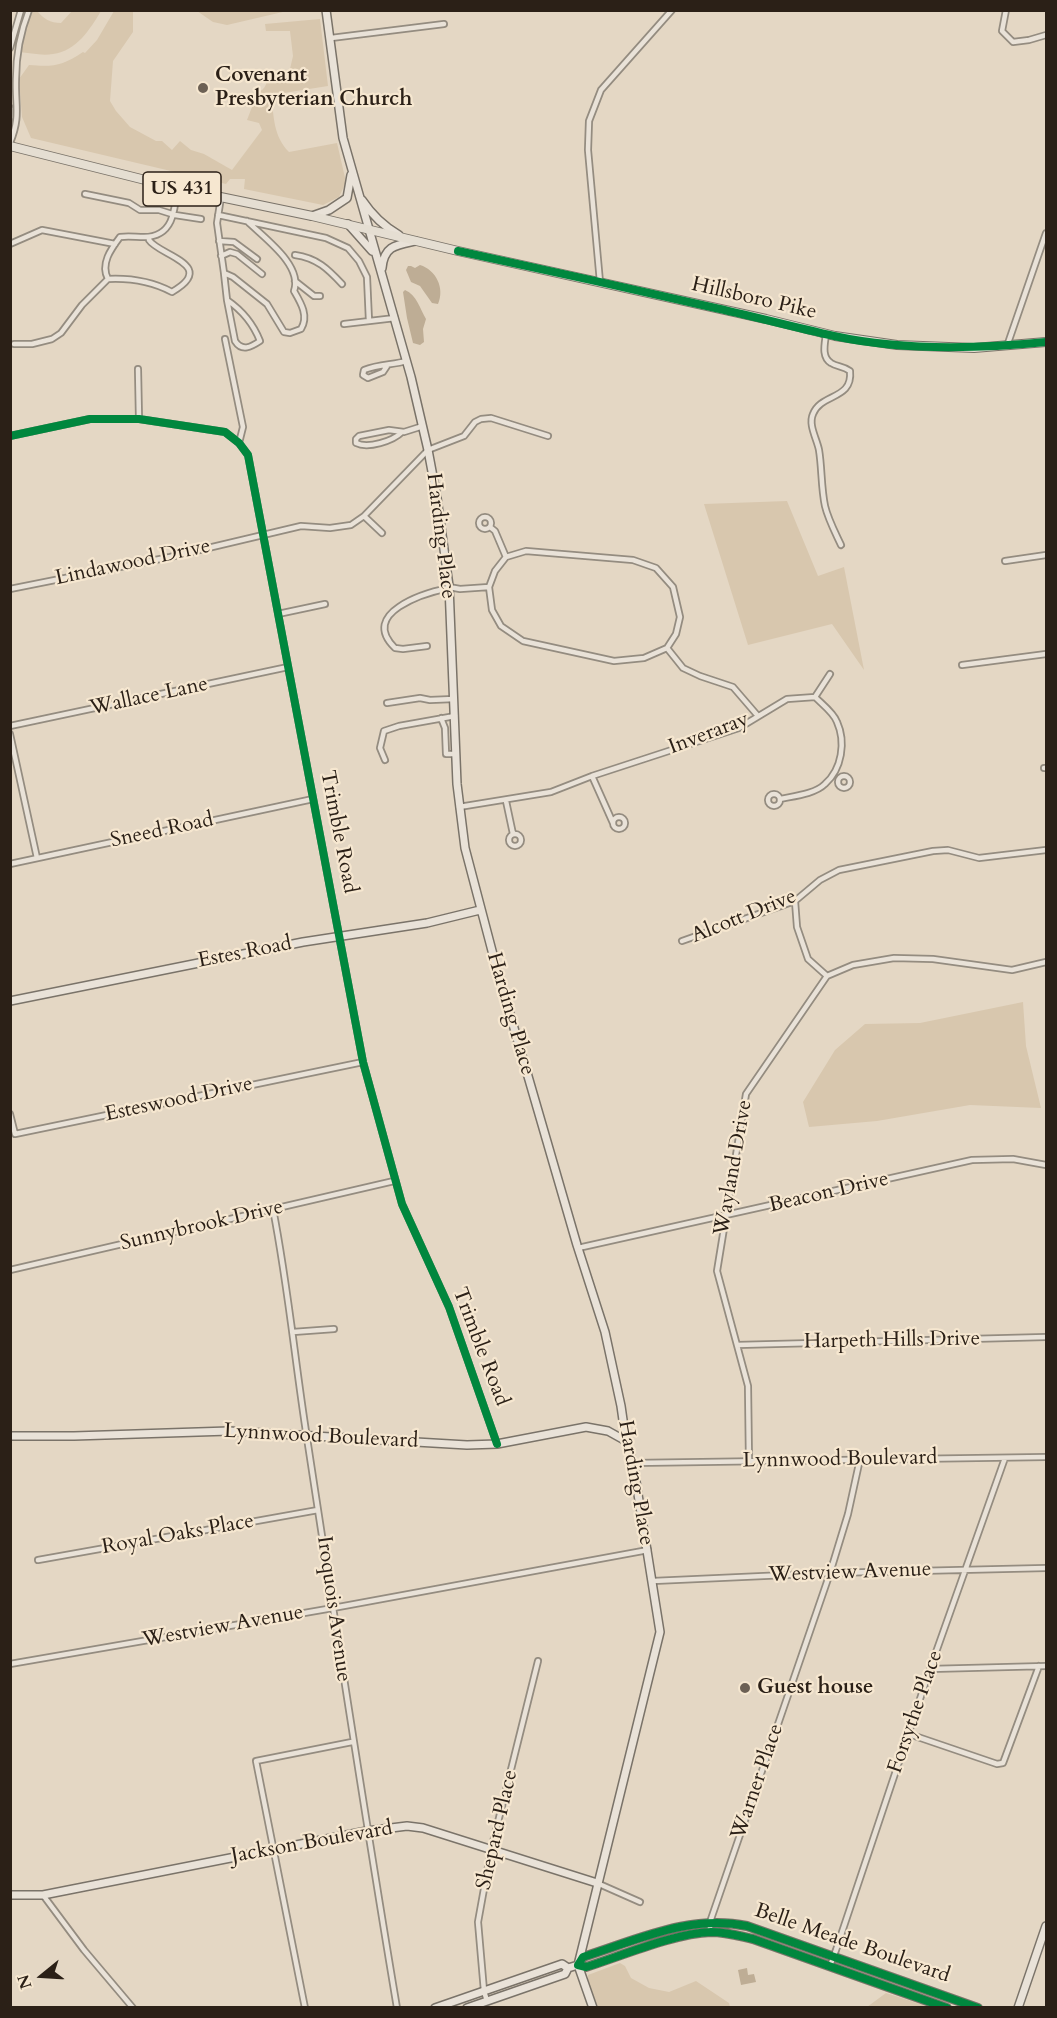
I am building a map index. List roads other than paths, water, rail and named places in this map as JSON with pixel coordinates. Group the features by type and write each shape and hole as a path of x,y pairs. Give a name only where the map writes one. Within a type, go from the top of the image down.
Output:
{"main road":[{"name":"Harding Place","path":"326,10 343,138 407,361 428,450 444,544 449,587 459,807 465,848 480,910 578,1248 605,1332 626,1441 633,1463 660,1632 578,1965"},
{"name":"Hillsboro Pike","path":"10,145 177,188 348,224 826,334 897,345 974,348 1047,342"},
{"path":"312,216 330,210 347,198 351,170"},
{"path":"358,195 374,217 387,229 404,238"},
{"path":"348,224 377,258"},
{"path":"382,274 383,256 391,248 417,241"},
{"name":"Estes Road","path":"10,1001 480,910"},
{"name":"Lynnwood Boulevard","path":"10,1436 229,1431 467,1445 497,1444 586,1427 608,1431 626,1441"},
{"name":"Jackson Boulevard","path":"10,1895 43,1894 367,1831 407,1826 423,1828 597,1883"},
{"name":"Belle Meade Boulevard","path":"578,1965 583,1957 666,1930 691,1923 730,1922 978,2007"},
{"path":"1018,2007 1047,1926"},
{"name":"Belle Meade Boulevard","path":"467,2007 565,1974 568,1968 578,1965 586,1967 685,1936 710,1932 729,1933 753,1939 947,2007"},
{"name":"Belle Meade Boulevard","path":"435,2007 562,1964 568,1968"},
{"path":"578,1965 593,2007"}],"street":[{"path":"10,48 21,10"},
{"path":"10,145 18,121 16,60 29,10"},
{"path":"600,282 588,150 589,121 601,90 672,10"},
{"path":"1006,10 1003,15 1002,32 1013,42 1047,35"},
{"path":"331,38 444,24"},
{"path":"10,108 10,118"},
{"path":"108,279 105,274 108,251 120,237 150,237 167,230 175,215 177,188"},
{"path":"85,194 129,203 140,210 159,210 201,219"},
{"path":"221,197 217,223 227,300 235,341 242,348 260,341 253,324 227,300"},
{"path":"218,215 326,238 348,248 359,261 367,277 369,321"},
{"path":"224,273 233,277 267,304 284,332 290,333 301,329 305,317 294,291 295,281 292,269 247,221"},
{"path":"10,244 42,230 115,244"},
{"path":"1007,346 1047,233"},
{"path":"14,344 32,344 52,339 61,333 82,305 108,279 146,282 172,291 181,286 188,279 189,272 185,265 175,255 154,247 149,240 150,237"},
{"path":"219,241 234,242 257,259"},
{"path":"221,256 230,252 237,254 262,274"},
{"path":"295,255 306,256 322,264 342,284"},
{"path":"295,281 314,296 320,296"},
{"path":"344,324 395,318"},
{"path":"826,334 823,350 826,358 831,363 843,366 850,371 849,386 818,406 811,420 819,449 826,509 841,545"},
{"path":"10,436 90,419 139,419 225,432 239,443 243,427 225,339"},
{"path":"387,366 383,372 375,376 368,378 363,375 367,369 380,364 387,366 407,361"},
{"path":"138,369 139,419"},
{"path":"263,535 300,526 341,528 351,525 364,516 428,450 464,436 475,422 481,419 491,418 548,436"},
{"path":"402,432 396,438 369,445 359,445 356,442 359,436 389,430 402,432 423,426"},
{"name":"Trimble Road","path":"239,443 248,455 363,1062 394,1181 420,1247 449,1307 497,1444"},
{"path":"364,516 382,533"},
{"path":"490,527 495,531 506,557"},
{"name":"Lindawood Drive","path":"10,589 263,535"},
{"path":"526,551 633,560 656,568 673,587 680,617 676,634 667,648 644,658 614,661 523,641 501,626 492,610 489,587 495,571 506,557 526,551"},
{"path":"1005,561 1047,555"},
{"path":"427,646 395,648 386,636 385,625 392,613 401,605 424,593 449,587 460,589 489,587"},
{"path":"278,614 326,604"},
{"path":"667,648 683,668 733,687 758,716"},
{"path":"962,666 1047,654"},
{"name":"Wallace Lane","path":"10,726 288,667"},
{"path":"780,799 815,790 826,784 840,758 843,744 837,720 815,697 830,674"},
{"name":"Inveraray","path":"459,807 551,792 592,776 739,728 787,699 815,697"},
{"path":"387,703 420,698 454,699"},
{"path":"385,760 380,748 384,731 441,717 455,716"},
{"path":"441,717 445,728 446,754 456,754"},
{"path":"10,734 37,858"},
{"path":"832,774 839,778"},
{"path":"592,776 613,823"},
{"name":"Sneed Road","path":"10,864 313,799"},
{"path":"506,801 513,834"},
{"name":"Alcott Drive","path":"682,941 795,901 820,880 839,870 858,865 933,851 948,850 979,858 1047,850"},
{"path":"795,901 797,927 808,959 827,976 853,965 894,958 933,959 1012,970 1047,962"},
{"name":"Wayland Drive","path":"749,1461 748,1386 717,1271 725,1217 746,1094 827,976"},
{"name":"Esteswood Drive","path":"10,1114 15,1134 363,1062"},
{"name":"Beacon Drive","path":"578,1248 972,1160 1012,1159 1047,1165"},
{"name":"Sunnybrook Drive","path":"10,1270 394,1181"},
{"name":"Iroquois Avenue","path":"273,1209 283,1259 352,1742 397,2007"},
{"path":"292,1332 334,1329"},
{"name":"Harpeth Hills Drive","path":"737,1345 1047,1337"},
{"name":"Lynnwood Boulevard","path":"633,1463 1047,1457"},
{"name":"Forsythe Place","path":"830,1966 930,1669 1005,1458"},
{"name":"Warner Place","path":"710,1932 710,1922 830,1573 848,1514 860,1459"},
{"name":"Royal Oaks Place","path":"38,1560 318,1510"},
{"name":"Westview Avenue","path":"10,1664 648,1550"},
{"name":"Westview Avenue","path":"653,1581 830,1573 1047,1568"},
{"name":"Shepard Place","path":"487,2001 483,1990 478,1922 492,1850 538,1661"},
{"path":"909,1734 997,1764 1003,1763 1039,1666"},
{"path":"930,1669 1047,1666"},
{"path":"304,2007 256,1761 352,1742"},
{"name":"Jackson Boulevard","path":"597,1883 640,1902"},
{"path":"43,1894 84,1950 133,2007"}],"place":[{"name":"Covenant Presbyterian Church","path":"203,88"},
{"name":"Guest house","path":"745,1688"}]}
